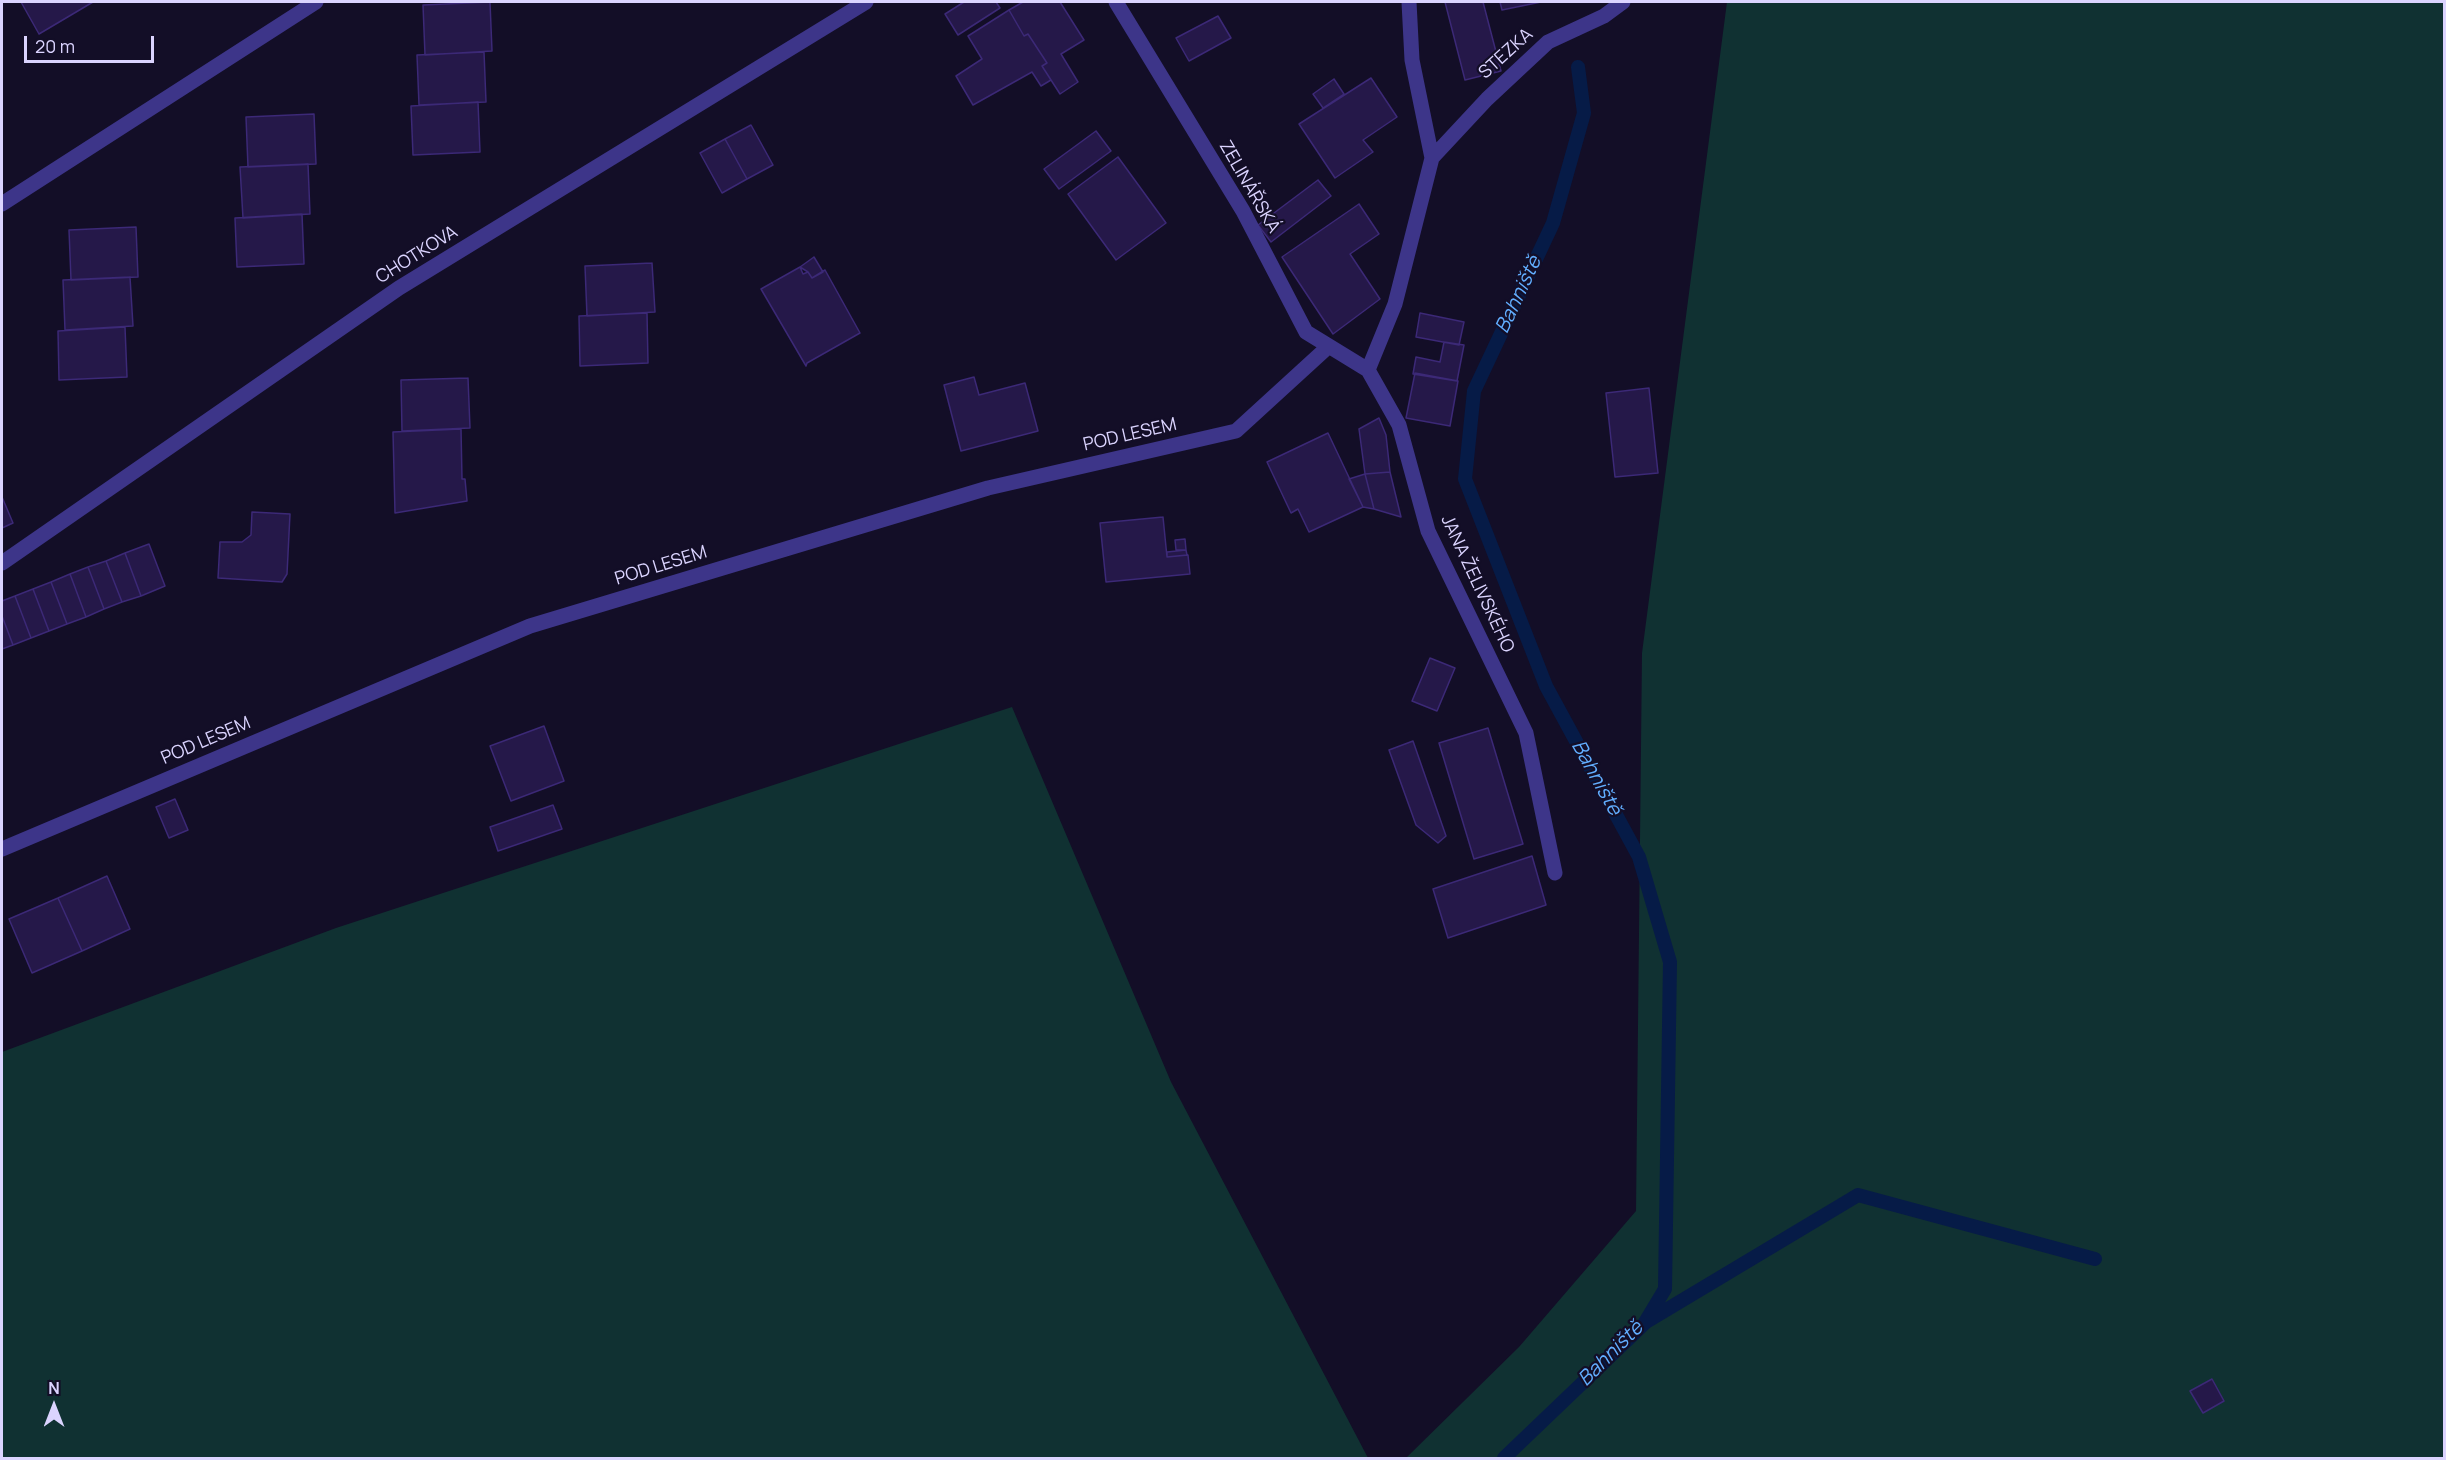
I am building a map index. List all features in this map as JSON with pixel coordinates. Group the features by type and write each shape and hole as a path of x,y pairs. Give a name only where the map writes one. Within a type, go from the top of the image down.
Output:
{"street":[{"path":"2,204 316,2"},
{"name":"CHOTKOVA","path":"2,563 399,288 866,2"},
{"name":"ZELINÁŘSKÁ","path":"1116,2 1243,211 1306,332 1368,370"},
{"path":"1368,370 1395,304 1432,158 1412,60 1409,2"},
{"name":"STEZKA","path":"1432,158 1487,99 1548,42 1604,16 1623,2"},
{"name":"POD LESEM","path":"2,849 530,626 988,488 1236,431 1329,346"},
{"name":"JANA ŽELIVSKÉHO","path":"1368,370 1399,425 1428,531 1526,733 1555,873"}],"green space":[{"path":"1727,2 2444,2 2444,1458 1406,1458 1519,1347 1636,1211 1642,653"},
{"path":"1012,707 1171,1082 1368,1458 2,1458 2,1052 336,928"}],"building":[{"path":"21,2 93,2 39,34"},
{"path":"490,2 492,51 425,55 423,5"},
{"path":"964,2 996,2 1000,8 958,35 945,14"},
{"path":"1023,2 1060,2 1084,40 1061,54 1078,82 1060,94 1042,66 1047,63 1028,34 1024,36 1009,10"},
{"path":"1445,2 1483,2 1501,71 1465,80"},
{"path":"1500,2 1541,2 1502,10"},
{"path":"1009,10 1024,36 1028,34 1047,63 1042,66 1051,80 1041,86 1032,72 973,105 956,76 982,59 968,36"},
{"path":"1218,16 1231,38 1189,61 1176,38"},
{"path":"484,52 486,102 419,105 417,55"},
{"path":"1371,78 1397,117 1363,140 1373,152 1335,178 1299,124"},
{"path":"1334,79 1344,94 1323,108 1313,94"},
{"path":"478,102 480,152 413,155 411,106"},
{"path":"314,114 316,164 248,167 246,117"},
{"path":"751,125 773,165 747,179 725,139"},
{"path":"1096,131 1111,151 1059,189 1044,169"},
{"path":"725,139 747,179 722,193 700,153"},
{"path":"1118,157 1166,223 1116,260 1068,194"},
{"path":"308,164 310,214 243,218 240,167"},
{"path":"1318,180 1331,196 1271,242 1258,225"},
{"path":"1359,204 1379,234 1350,254 1380,299 1333,334 1282,257"},
{"path":"302,214 304,264 237,267 235,218"},
{"path":"136,227 138,277 71,280 69,230"},
{"path":"814,257 823,272 812,278 800,267"},
{"path":"652,263 655,312 587,316 585,266"},
{"path":"800,267 803,274 808,272 812,278 825,270 860,333 807,363 806,366 761,289"},
{"path":"130,277 133,326 65,330 63,280"},
{"path":"647,313 648,363 580,366 579,316"},
{"path":"1420,313 1464,322 1459,345 1416,337"},
{"path":"125,327 127,377 59,380 58,331"},
{"path":"1444,342 1464,345 1457,381 1413,374 1416,357 1440,362"},
{"path":"1415,373 1458,381 1450,426 1406,418"},
{"path":"974,377 979,395 1025,383 1038,431 961,451 944,385"},
{"path":"468,378 470,428 402,431 401,380"},
{"path":"1649,388 1658,473 1615,477 1606,393"},
{"path":"1379,418 1386,435 1390,472 1365,474 1359,429"},
{"path":"461,429 462,479 465,479 467,501 395,513 393,432"},
{"path":"1328,433 1363,507 1309,532 1298,509 1291,513 1267,462"},
{"path":"1390,472 1401,517 1374,509 1365,474"},
{"path":"1365,474 1374,509 1363,507 1349,479"},
{"path":"2,497 13,523 2,528"},
{"path":"252,512 290,514 287,574 282,582 218,578 220,542 242,542 251,535"},
{"path":"1163,517 1167,557 1188,555 1190,574 1106,582 1100,523"},
{"path":"1185,539 1186,550 1176,550 1175,540"},
{"path":"149,544 165,586 141,596 125,553"},
{"path":"1186,550 1187,555 1167,557 1167,552"},
{"path":"125,553 141,596 122,602 106,561"},
{"path":"106,561 122,602 104,609 88,567"},
{"path":"88,567 104,609 86,617 70,574"},
{"path":"70,574 86,617 67,624 51,582"},
{"path":"51,582 67,624 49,631 33,589"},
{"path":"33,589 49,631 31,638 15,596"},
{"path":"15,596 31,638 13,645 2,616 2,601"},
{"path":"2,616 13,645 2,649"},
{"path":"1430,658 1455,668 1437,711 1412,701"},
{"path":"544,726 564,781 511,801 490,746"},
{"path":"1488,728 1523,844 1474,859 1439,743"},
{"path":"1413,741 1446,836 1438,843 1416,825 1389,750"},
{"path":"175,799 188,830 169,838 156,807"},
{"path":"553,805 562,829 498,851 490,827"},
{"path":"1532,856 1546,905 1448,938 1433,889"},
{"path":"107,876 130,929 82,951 58,898"},
{"path":"58,898 82,951 32,973 9,919"},
{"path":"2212,1379 2224,1401 2203,1413 2190,1391"}],"waterway":[{"name":"Bahniště","path":"1504,1458 1644,1324 1665,1289 1670,962 1639,857 1546,686 1465,479 1474,391 1553,223 1584,113 1578,67"},
{"path":"1646,1322 1858,1195 2095,1259"}]}
